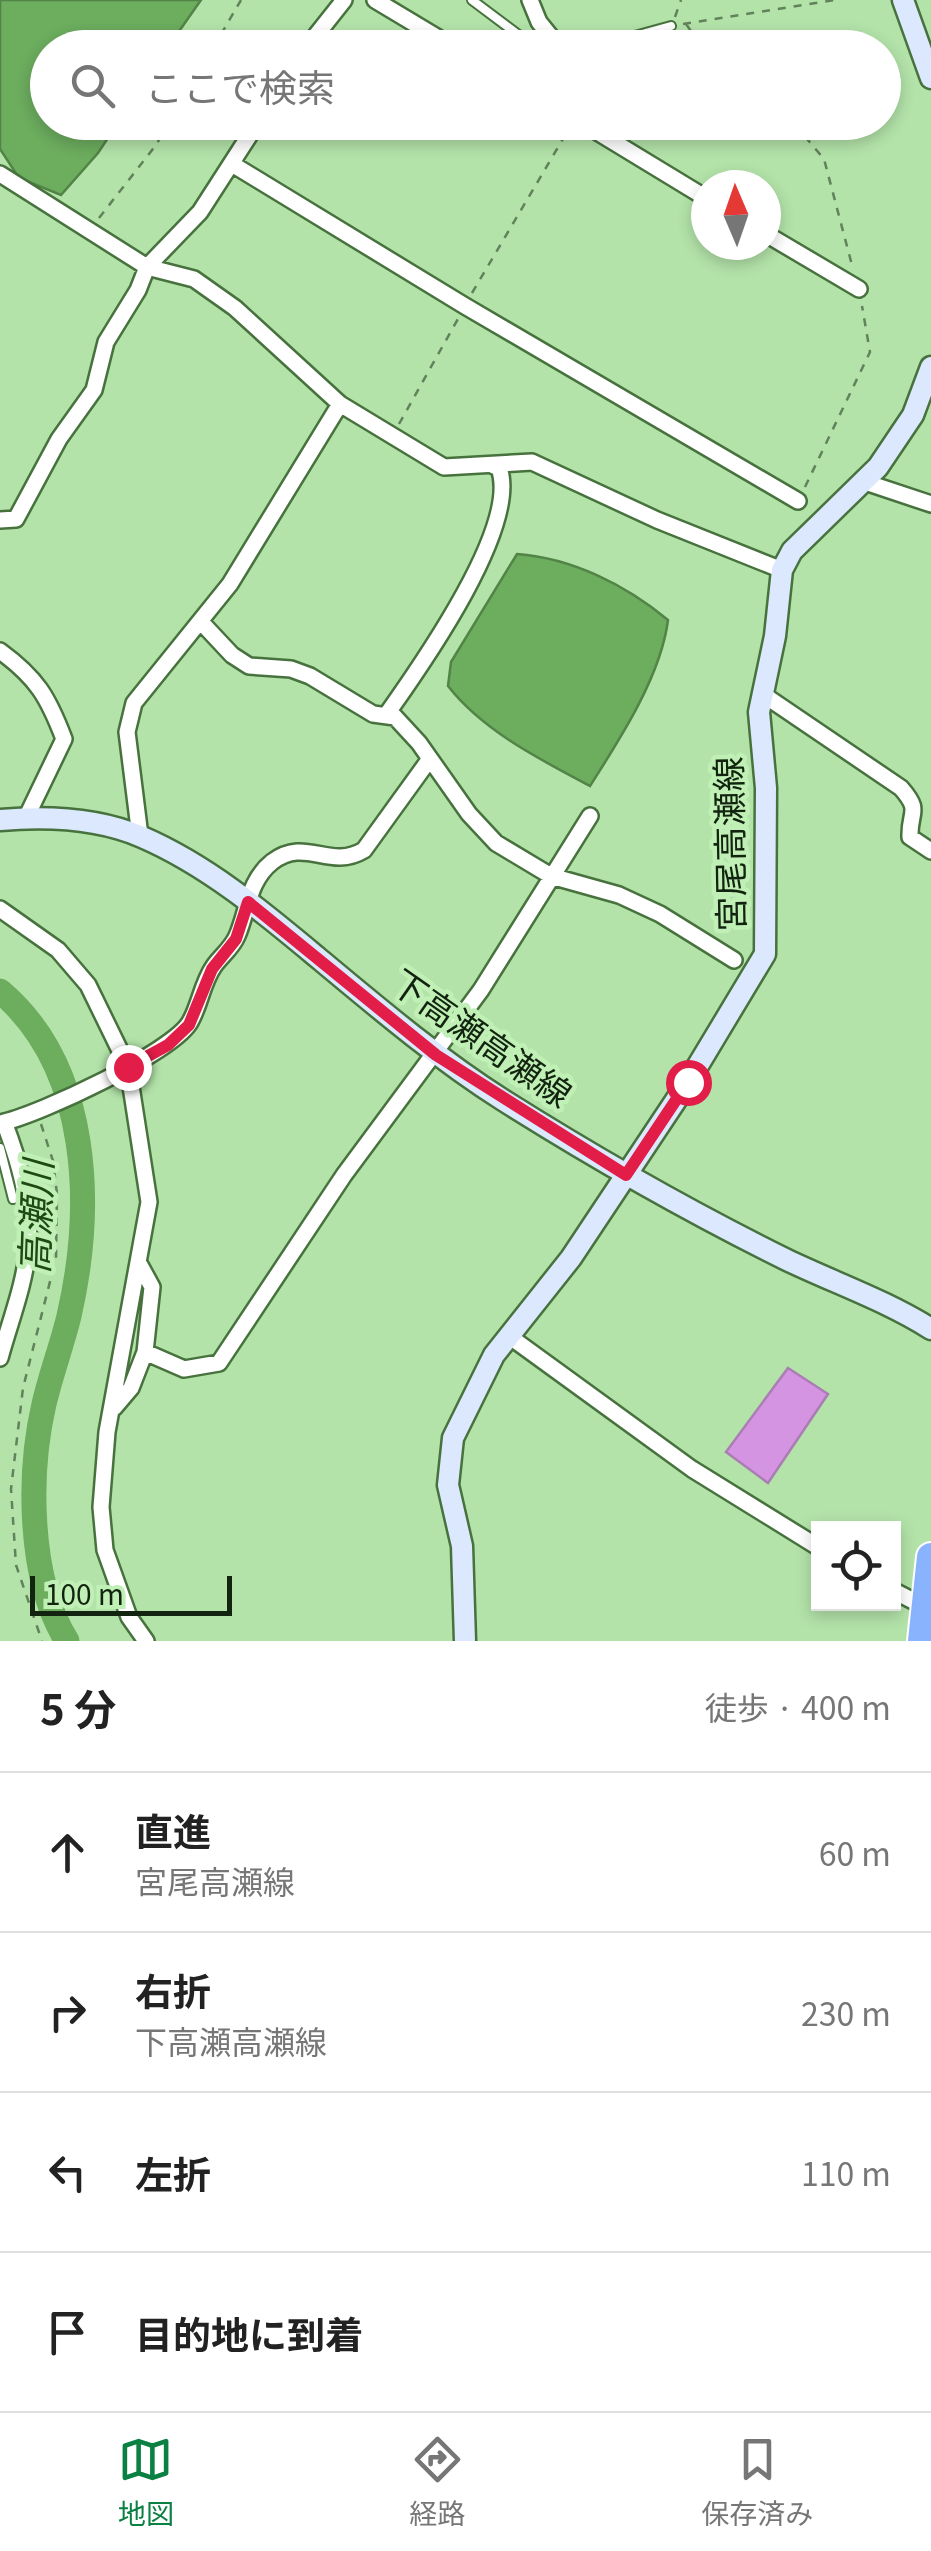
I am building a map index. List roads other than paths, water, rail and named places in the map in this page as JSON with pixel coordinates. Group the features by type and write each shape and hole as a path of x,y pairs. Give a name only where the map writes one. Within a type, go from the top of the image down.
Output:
{"highway":[{"path":"925,1639 931,1557"}],"main road":[{"path":"904,0 931,78"},
{"path":"782,570 792,552 878,467 913,415 931,366"},
{"name":"宮尾高瀬線","path":"465,1641 462,1546 448,1484 453,1438 475,1389 509,1336 571,1258 688,1082 765,954 766,788 761,693 775,636 782,570"},
{"name":"下高瀬高瀬線","path":"0,820 91,822 140,836 201,868 436,1055 626,1175 786,1260 931,1329"}],"street":[{"path":"320,30 344,0"},
{"path":"375,0 425,30"},
{"path":"530,0 546,30"},
{"path":"0,520 16,520 59,439 94,390 106,342 138,290 147,267 200,212 247,140"},
{"path":"610,140 691,189"},
{"path":"232,164 798,501"},
{"path":"0,174 147,267 194,279 325,387 340,404 444,467 532,462 657,520 782,570"},
{"path":"781,243 859,290"},
{"path":"140,836 127,732 134,703 230,584 340,404"},
{"path":"492,465 499,468 502,477 493,532 430,652 390,711 496,843 550,876 620,896 660,914 734,960"},
{"path":"862,481 931,504"},
{"path":"202,623 232,655 249,666 291,669 323,683 373,714 395,717"},
{"path":"0,650 48,698 64,739 26,818"},
{"path":"761,693 902,788 916,810 910,838 931,851"},
{"path":"0,1358 28,1246 26,1199 5,1120 113,1076 168,1045 189,1025 212,969 236,939 254,883 269,864 288,851 350,858 364,850 429,760"},
{"path":"145,1352 184,1369 219,1363 344,1176 481,990 590,816"},
{"path":"0,909 58,950 88,985 128,1067 149,1202 111,1411 101,1508 105,1550 129,1617 146,1641"},
{"path":"111,1411 131,1388 145,1352 152,1286 140,1266"},
{"path":"509,1336 692,1469 811,1543"},
{"path":"901,1594 926,1607"}],"lane":[{"path":"472,0 512,30"},
{"path":"657,30 672,26"},
{"path":"0,1148 13,1198"}],"waterway":[{"name":"高瀬川","path":"0,991 30,1023 53,1059 78,1142 82,1230 77,1274 44,1404 34,1493 38,1557 54,1616 67,1641"}]}
